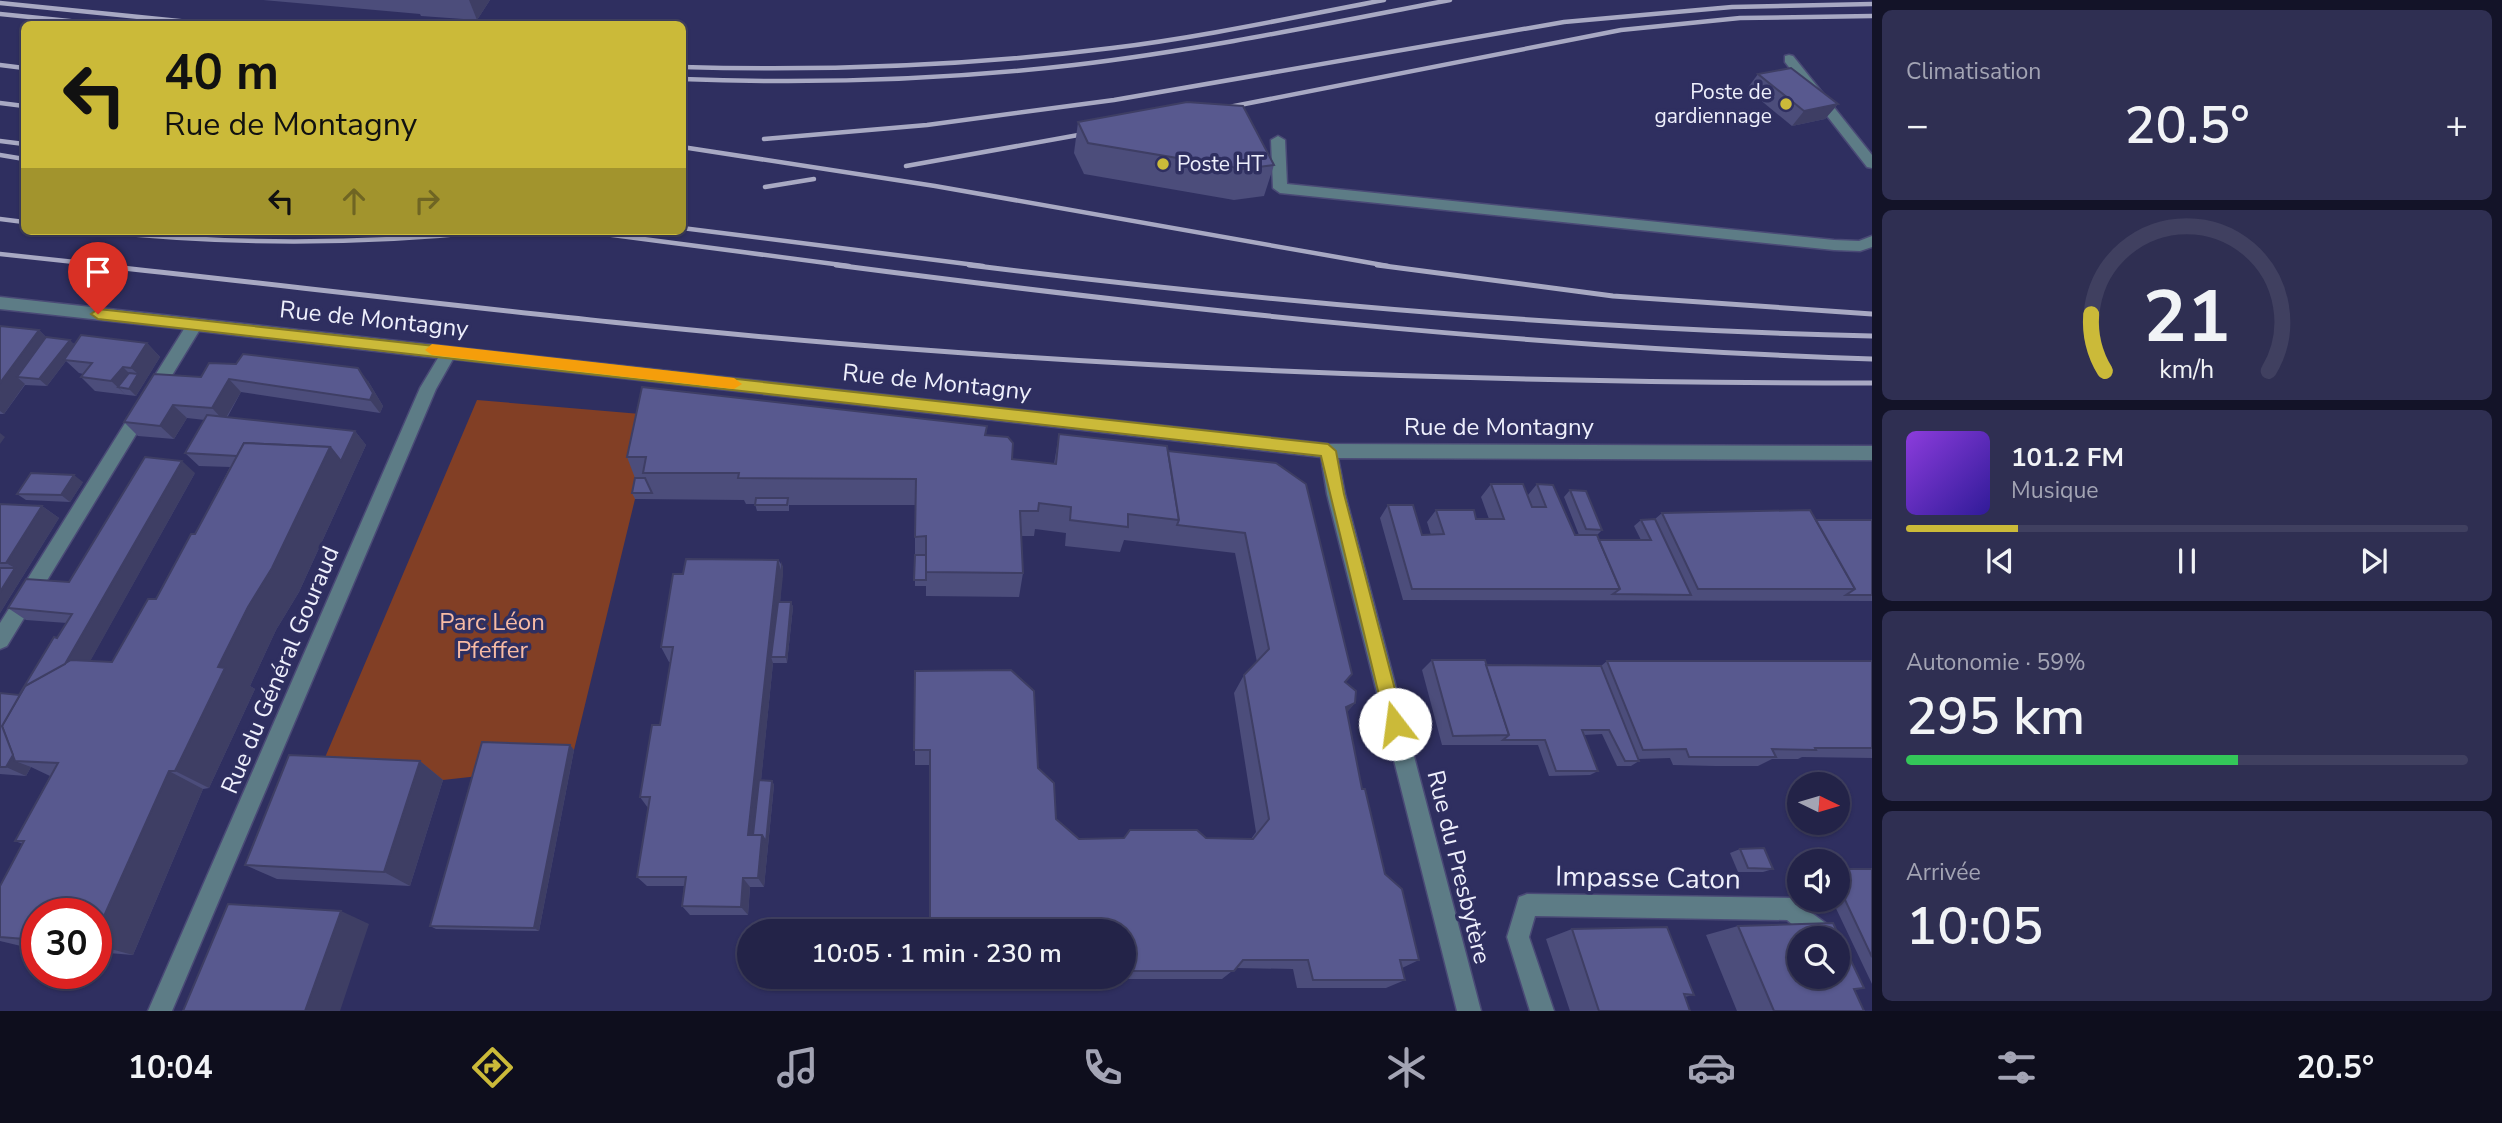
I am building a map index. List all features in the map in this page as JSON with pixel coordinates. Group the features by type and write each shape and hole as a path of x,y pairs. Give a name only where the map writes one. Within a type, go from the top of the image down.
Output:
{"street":[{"path":"1789,59 1872,164"},
{"path":"1278,140 1280,188 1834,245 1860,246 1872,241"},
{"name":"Rue de Montagny","path":"0,303 1328,451 1872,453"},
{"path":"0,640 195,324"},
{"name":"Rue du Général Gouraud","path":"160,1011 428,388 449,352"},
{"name":"Rue du Presbytère","path":"1328,451 1336,494 1469,1011"},
{"name":"Impasse Caton","path":"1542,1011 1518,937 1527,905 1791,909 1812,926"}],"green space":[{"name":"Parc Léon Pfeffer","path":"477,400 652,415 635,499 574,750 488,747 479,776 443,780 318,774"}],"building":[{"path":"1791,68 1838,104 1804,111 1758,74"},
{"path":"1187,102 1243,106 1274,165 1243,169 1088,143 1078,122"},
{"path":"0,326 39,330 0,383"},
{"path":"81,335 147,343 131,368 123,367 111,381 81,377 92,363 64,360"},
{"path":"46,337 70,340 39,379 17,377"},
{"path":"243,354 358,368 373,393 370,400 229,379 212,408 173,405 160,426 124,422 154,374 201,377 209,363 236,364"},
{"path":"129,373 138,374 129,389 118,387"},
{"path":"642,387 987,426 985,435 1008,437 1013,443 1012,459 1056,464 1059,434 1167,446 1179,520 1128,514 1128,527 1070,520 1071,507 1039,503 1038,511 1020,511 1023,573 926,572 926,536 915,537 916,479 738,478 739,473 643,473 646,457 627,457"},
{"path":"207,415 355,431 341,461 330,447 244,443 237,456 185,453"},
{"path":"244,443 330,447 272,568 248,607 218,667 225,668 175,771 169,771 112,898 21,898 21,939 0,937 0,886 24,841 15,841 58,763 15,761 2,726 25,686 71,660 112,662 148,599 156,599 191,534 195,534"},
{"path":"1168,451 1276,463 1306,484 1352,674 1345,682 1356,691 1355,703 1346,707 1362,789 1365,789 1385,874 1402,889 1419,960 1400,960 1405,980 1313,980 1308,960 1243,960 1234,971 1136,971 1136,919 930,919 930,750 914,750 915,671 1011,670 1034,691 1038,768 1054,783 1056,819 1079,839 1124,838 1130,830 1197,830 1206,838 1253,839 1269,819 1244,675 1269,649 1245,533 1177,525 1179,520"},
{"path":"145,457 182,461 65,664 25,686 2,726 13,755 6,767 0,767 0,693 19,695 54,637 57,638 72,614 8,608 26,579 69,582"},
{"path":"31,473 74,475 61,495 17,494"},
{"path":"635,478 645,478 652,493 632,493"},
{"path":"1491,484 1523,484 1532,507 1546,507 1537,484 1553,485 1575,535 1597,535 1620,589 1412,589 1388,505 1413,505 1422,535 1444,534 1436,510 1474,510 1476,519 1504,519"},
{"path":"1570,490 1586,491 1602,530 1586,529"},
{"path":"756,498 788,498 787,505 755,505"},
{"path":"0,504 42,506 6,563 0,563"},
{"path":"1810,510 1855,589 1698,589 1662,513"},
{"path":"1655,519 1691,595 1613,594 1620,589 1599,540 1651,540 1641,520"},
{"path":"1816,520 1872,520 1872,595 1846,595 1855,589"},
{"path":"915,555 926,555 926,580 914,580"},
{"path":"686,559 778,560 748,835 762,835 758,878 743,878 741,907 682,906 686,877 637,877 650,797 640,797 652,725 660,725 673,647 661,647 673,574 683,574"},
{"path":"0,568 15,568 0,592"},
{"path":"778,602 791,602 786,657 771,657"},
{"path":"1432,660 1485,660 1509,735 1453,736"},
{"path":"1607,661 1872,661 1872,748 1772,749 1776,757 1689,757 1686,749 1643,750"},
{"path":"1486,665 1601,666 1639,761 1625,761 1609,730 1582,730 1598,771 1556,771 1545,740 1503,740 1509,735"},
{"path":"482,742 570,745 534,928 430,926"},
{"path":"289,755 420,761 384,872 245,865"},
{"path":"759,780 772,781 766,842 762,835 753,835"},
{"path":"1764,848 1773,869 1748,868 1740,849"},
{"path":"1850,869 1872,869 1872,957 1850,910"},
{"path":"228,904 341,911 305,1011 183,1011"},
{"path":"1833,923 1834,926 1787,926 1787,989 1850,989 1850,959 1864,988 1854,989 1864,1011 1774,1011 1738,926"},
{"path":"1667,927 1694,995 1684,994 1690,1011 1599,1011 1572,929"}],"railway":[{"path":"686,67 897,66 1058,54 1180,38 1384,0"},
{"path":"686,79 878,80 1074,65 1215,44 1450,0"},
{"path":"0,3 179,21"},
{"path":"764,139 927,125 1114,100 1564,22 1732,7 1872,4"},
{"path":"0,14 69,21"},
{"path":"1219,109 1621,30 1740,18 1872,16"},
{"path":"0,65 21,68"},
{"path":"0,103 21,106"},
{"path":"906,166 1095,132"},
{"path":"0,141 21,144"},
{"path":"686,148 935,186 1388,266"},
{"path":"0,155 21,158"},
{"path":"765,187 814,179"},
{"path":"0,219 21,222"},
{"path":"686,229 983,266"},
{"path":"136,235 294,242 452,235"},
{"path":"613,235 849,266"},
{"path":"0,254 112,266"},
{"path":"96,265 717,332 1042,358 1398,376 1872,383"},
{"path":"836,265 1095,297 1483,336 1612,346 1872,359"},
{"path":"969,265 1194,291 1419,312 1645,327 1872,336"},
{"path":"1377,265 1613,296 1872,314"}],"slow traffic":[{"path":"432,350 734,384"}],"place":[{"name":"Poste de gardiennage","path":"1786,104"},
{"name":"Poste HT","path":"1163,164"}],"route":[{"path":"98,314 1328,451 1336,494 1395,724"}]}
